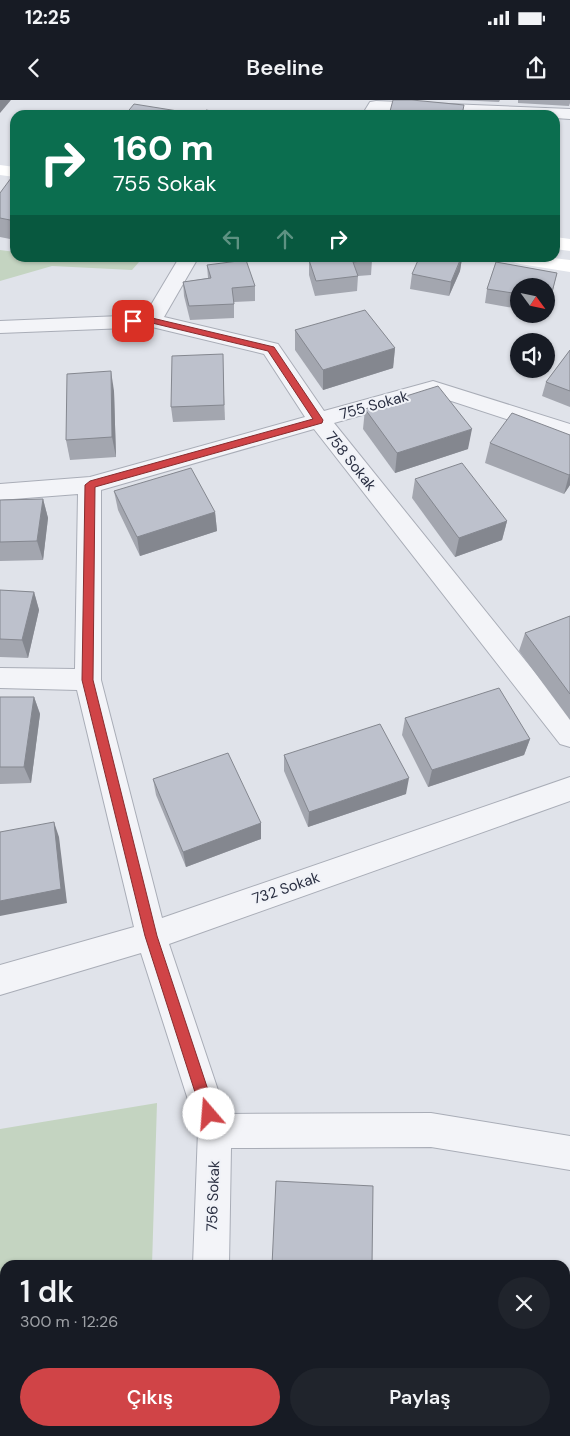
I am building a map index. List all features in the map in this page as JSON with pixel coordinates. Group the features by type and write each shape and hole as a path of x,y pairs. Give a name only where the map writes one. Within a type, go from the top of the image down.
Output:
{"street":[{"path":"371,107 456,110"},
{"path":"152,321 186,262"},
{"path":"545,262 570,266"},
{"name":"758 Sokak","path":"0,327 152,321 271,349 319,420 570,736"},
{"name":"755 Sokak","path":"0,492 90,485 433,388 570,432"},
{"name":"756 Sokak","path":"90,485 88,680 151,936 215,1131 211,1260"},
{"path":"0,678 88,680"},
{"name":"732 Sokak","path":"0,980 151,936 570,789"},
{"path":"215,1131 431,1130 570,1153"}],"green space":[{"path":"0,250 10,251 10,262 139,262 132,270 52,266 0,281"},
{"path":"157,1103 152,1260 0,1260 0,1129"}],"building":[{"path":"393,100 464,105 463,110 390,110"},
{"path":"134,104 172,110 129,110"},
{"path":"10,179 10,220 0,218 0,193"},
{"path":"247,262 255,286 232,288 234,304 189,306 183,282 211,278 207,265"},
{"path":"310,262 353,262 358,276 316,281"},
{"path":"417,262 459,262 451,282 412,274"},
{"path":"496,262 557,273 555,281 555,278 510,278 510,293 487,289"},
{"path":"365,310 395,348 323,370 295,330"},
{"path":"570,350 570,391 546,382 549,378 555,378 555,370"},
{"path":"223,354 224,405 171,407 172,356"},
{"path":"111,371 112,437 66,440 67,374"},
{"path":"438,386 472,429 397,453 365,409"},
{"path":"512,413 570,435 569,475 490,443"},
{"path":"462,463 507,521 459,538 415,479"},
{"path":"191,468 215,512 137,537 114,491"},
{"path":"43,499 37,541 0,542 0,500"},
{"path":"0,590 34,592 22,640 0,639"},
{"path":"570,616 570,694 525,633"},
{"path":"499,688 530,739 432,770 405,718"},
{"path":"0,697 34,697 24,767 0,767"},
{"path":"380,724 409,778 309,812 284,755"},
{"path":"228,753 261,823 183,852 153,779"},
{"path":"54,822 61,889 0,901 0,832"},
{"path":"276,1181 373,1186 372,1260 272,1260"}],"route":[{"path":"133,321 152,321 271,349 319,420 90,485 88,680 151,936 209,1114"}]}
